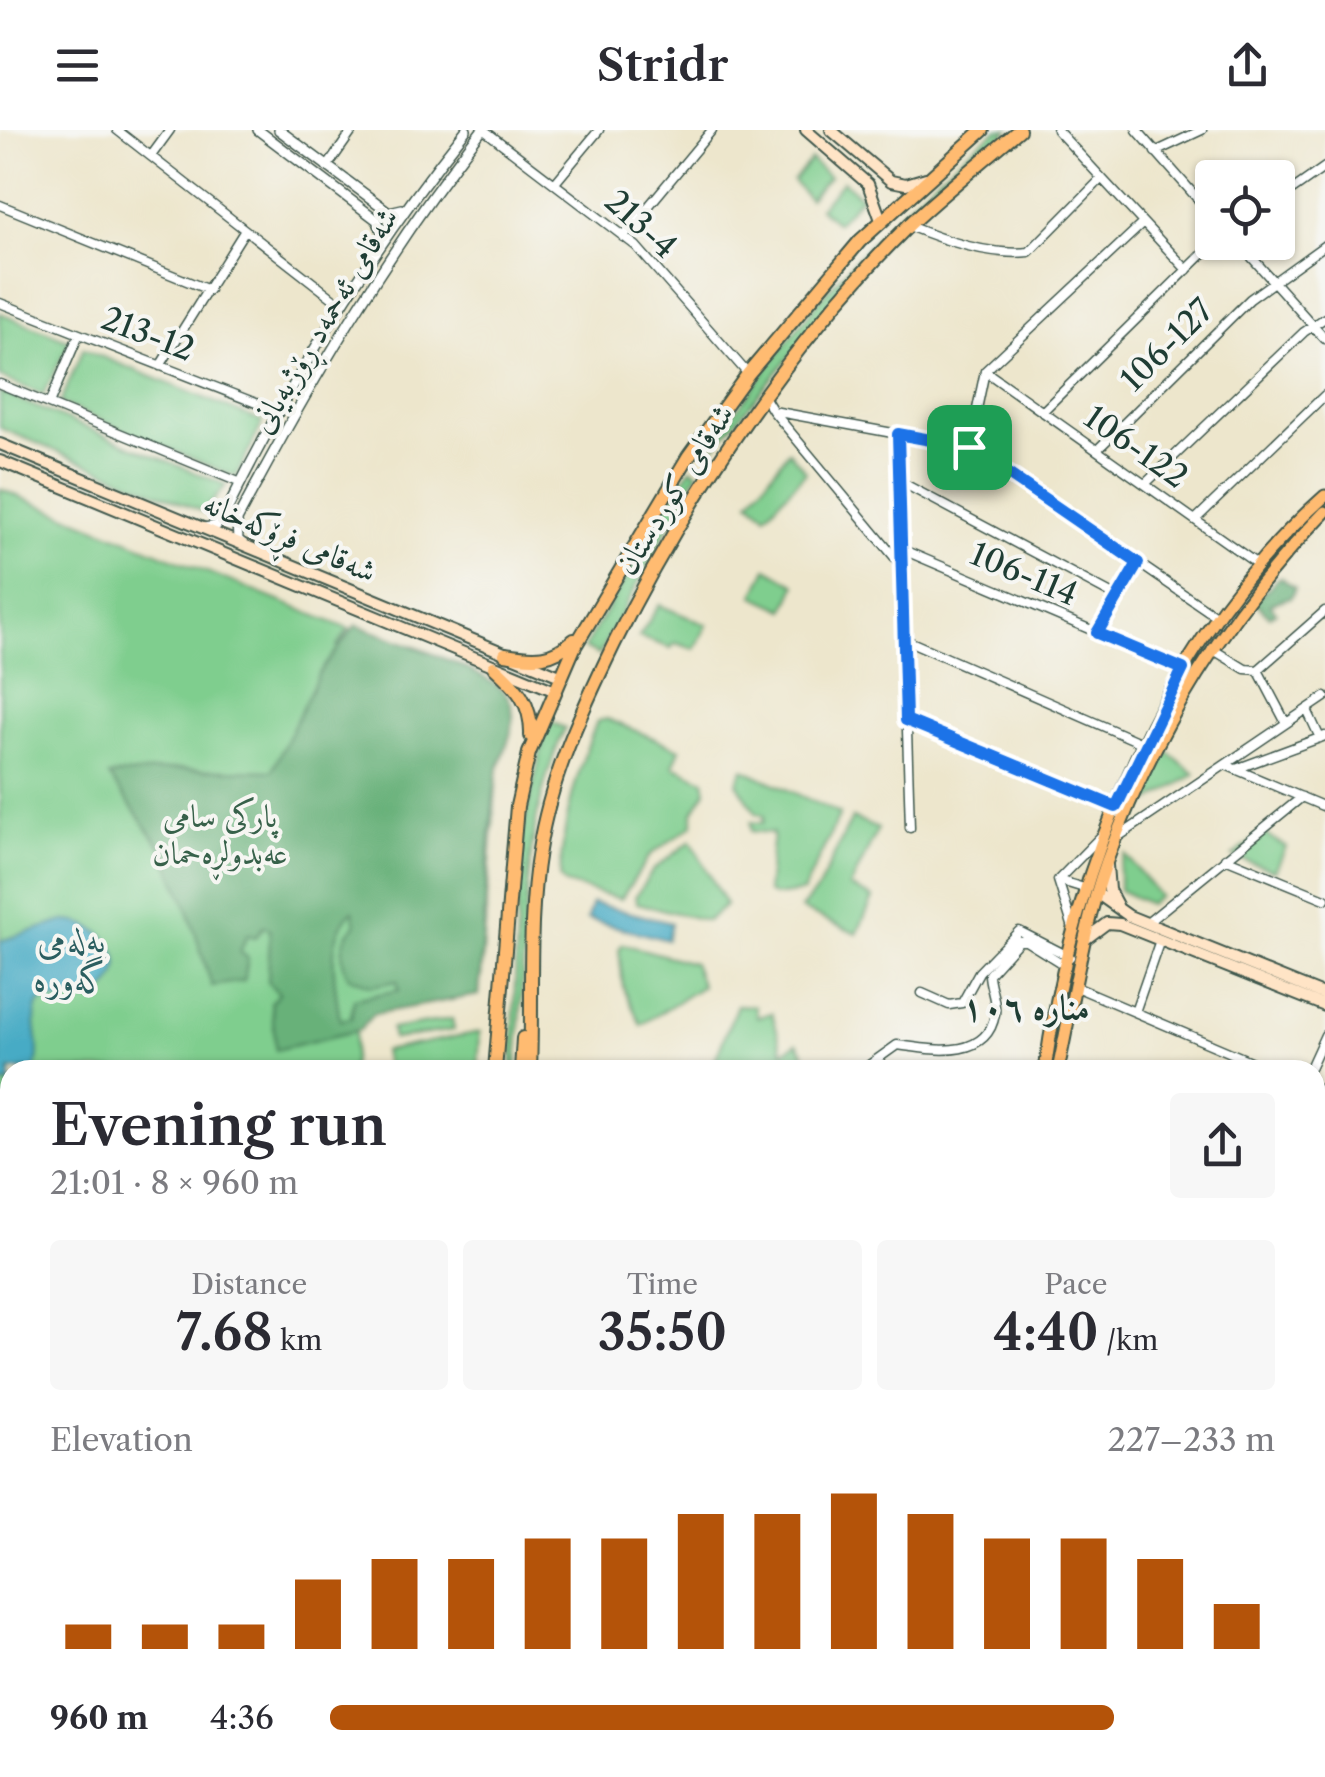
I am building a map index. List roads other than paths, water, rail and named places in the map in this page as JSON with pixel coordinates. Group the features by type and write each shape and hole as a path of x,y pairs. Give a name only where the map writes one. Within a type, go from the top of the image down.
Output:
{"highway":[{"name":"شەقامی کوردستان","path":"504,1060 510,854 529,753 560,676 679,471 748,374 880,220 982,130"},
{"name":"شەقامی کوردستان","path":"522,1060 538,851 560,766 634,604 703,485 728,450 909,226 1020,130"},
{"path":"704,435 706,453 716,456 728,450"},
{"path":"679,471 686,465 698,466 704,472 703,485"},
{"path":"505,654 542,659 557,654 584,632"},
{"path":"494,667 516,687 528,708 529,753"},
{"name":"شەقامی کوردستان","path":"495,1060 506,961"},
{"name":"شەقامی کوردستان","path":"530,962 530,1060"}],"main road":[{"path":"808,130 818,130"},
{"path":"808,130 868,184 880,220"},
{"path":"831,130 896,183 926,178"},
{"name":"شەقامی فڕۆکەخانە","path":"0,444 560,676"},
{"name":"شەقامی فڕۆکەخانە","path":"0,461 554,690"},
{"path":"1047,1060 1069,962 1098,894 1107,861 1116,807 1144,744 1183,669 1217,617 1258,564 1325,496"},
{"path":"1060,1060 1076,988 1084,888 1212,649 1254,592 1325,512"},
{"path":"1107,861 1111,896 1129,916"},
{"path":"1084,888 1147,923 1160,936"},
{"path":"1081,939 1112,922 1325,995"},
{"path":"1270,978 1325,1006"}],"street":[{"path":"117,130 339,303"},
{"path":"151,156 170,130"},
{"path":"258,130 376,220 384,236"},
{"path":"278,130 390,212 402,209"},
{"path":"327,168 353,130"},
{"name":"شەقامی ئەحمەد ڕۆژبەیانی","path":"222,518 339,303 402,209 466,130"},
{"name":"شەقامی ئەحمەد ڕۆژبەیانی","path":"236,524 324,359 394,247 483,130"},
{"name":"213-4","path":"483,130 650,261 748,374"},
{"path":"554,183 599,130"},
{"path":"623,237 712,130"},
{"path":"1057,130 1187,270"},
{"path":"1137,130 1195,196"},
{"path":"1155,152 1202,130"},
{"path":"1295,188 1325,167"},
{"path":"909,226 941,239 1014,253 1030,252 1102,180"},
{"path":"0,205 208,290"},
{"path":"969,447 985,371 1142,224"},
{"path":"160,366 245,230"},
{"name":"106-127","path":"1097,450 1250,299 1325,245"},
{"path":"1042,412 1197,260"},
{"path":"1254,260 1325,339"},
{"name":"213-12","path":"0,303 278,412"},
{"path":"1145,484 1325,318"},
{"path":"49,404 79,334"},
{"path":"312,352 324,359"},
{"name":"106-122","path":"985,371 1258,564"},
{"path":"0,384 240,483"},
{"path":"1195,520 1325,395"},
{"path":"769,404 969,447 1217,617"},
{"path":"769,404 902,566"},
{"path":"898,434 910,828"},
{"path":"899,482 1116,596"},
{"path":"222,518 225,526 236,524 238,540 246,546"},
{"path":"204,528 216,526 222,518"},
{"name":"106-114","path":"901,548 1183,669"},
{"path":"1097,633 1138,563"},
{"path":"1212,649 1245,669 1258,670 1325,611"},
{"path":"904,639 1144,744"},
{"path":"1258,670 1286,723"},
{"path":"1232,768 1325,696"},
{"path":"1058,880 1111,834 1232,768 1322,737 1306,710"},
{"path":"906,720 1116,807"},
{"path":"1232,768 1325,807"},
{"path":"1147,923 1302,797"},
{"path":"1225,858 1325,899"},
{"path":"1058,880 1084,888"},
{"path":"1058,880 1081,939"},
{"path":"922,993 949,1005 962,1002 979,972 1019,931 1069,962"},
{"path":"1135,1012 1160,936"},
{"path":"875,1060 897,1044 952,1052 983,1034 995,1015 989,974 1019,941 1026,940 1069,962"},
{"path":"1076,988 1248,1060"},
{"path":"1314,1060 1325,1035"}],"water":[{"path":"592,903 671,923 667,940 587,919"},
{"name":"بەلەمی گەورە","path":"64,921 78,922 103,936 117,958 112,982 100,994 77,1001 39,1003 35,1019 37,1060 0,1060 0,941"}],"district":[{"name":"منارە ١٠٦","path":"1026,1007"}],"park label":[{"name":"پارکی سامی عەبدولڕەحمان","path":"220,834"}]}
